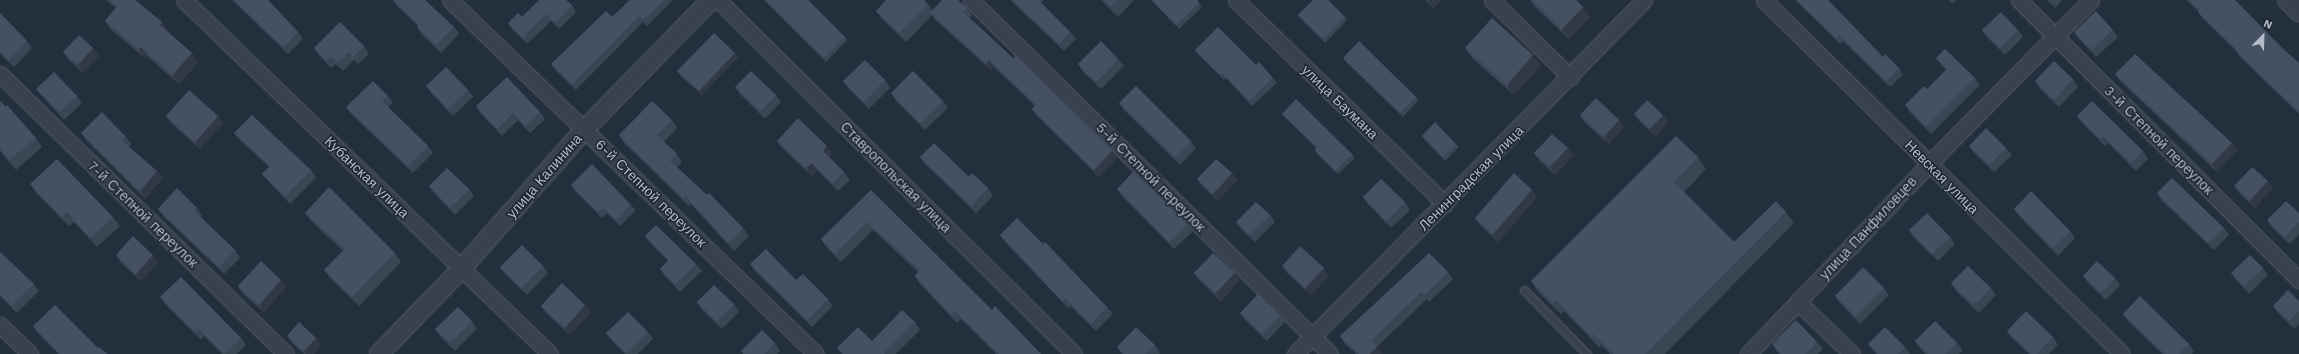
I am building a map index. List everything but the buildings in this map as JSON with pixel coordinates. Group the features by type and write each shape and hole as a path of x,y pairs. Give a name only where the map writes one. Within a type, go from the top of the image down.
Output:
{"street":[{"name":"Кубанская улица","path":"184,0 550,354"},
{"name":"6-й Степной переулок","path":"450,0 816,354"},
{"name":"улица Калинина","path":"379,354 462,268 585,129 711,0"},
{"name":"Ставропольская улица","path":"718,0 1074,354"},
{"name":"5-й Степной переулок","path":"971,0 1330,354"},
{"name":"улица Баумана","path":"1236,0 1445,204"},
{"path":"1492,0 1570,76"},
{"name":"Ленинградская улица","path":"1295,354 1445,204 1644,0"},
{"name":"Невская улица","path":"1764,0 1928,164 2122,354"},
{"name":"3-й Степной переулок","path":"2019,0 2299,280"},
{"name":"улица Панфиловцев","path":"1748,354 1928,164 2091,0"},
{"path":"2287,0 2299,12"},
{"name":"7-й Степной переулок","path":"0,74 286,354"},
{"path":"1798,302 1852,354"},
{"path":"0,325 30,354"}],"lane":[{"path":"1524,290 1587,354"}]}
